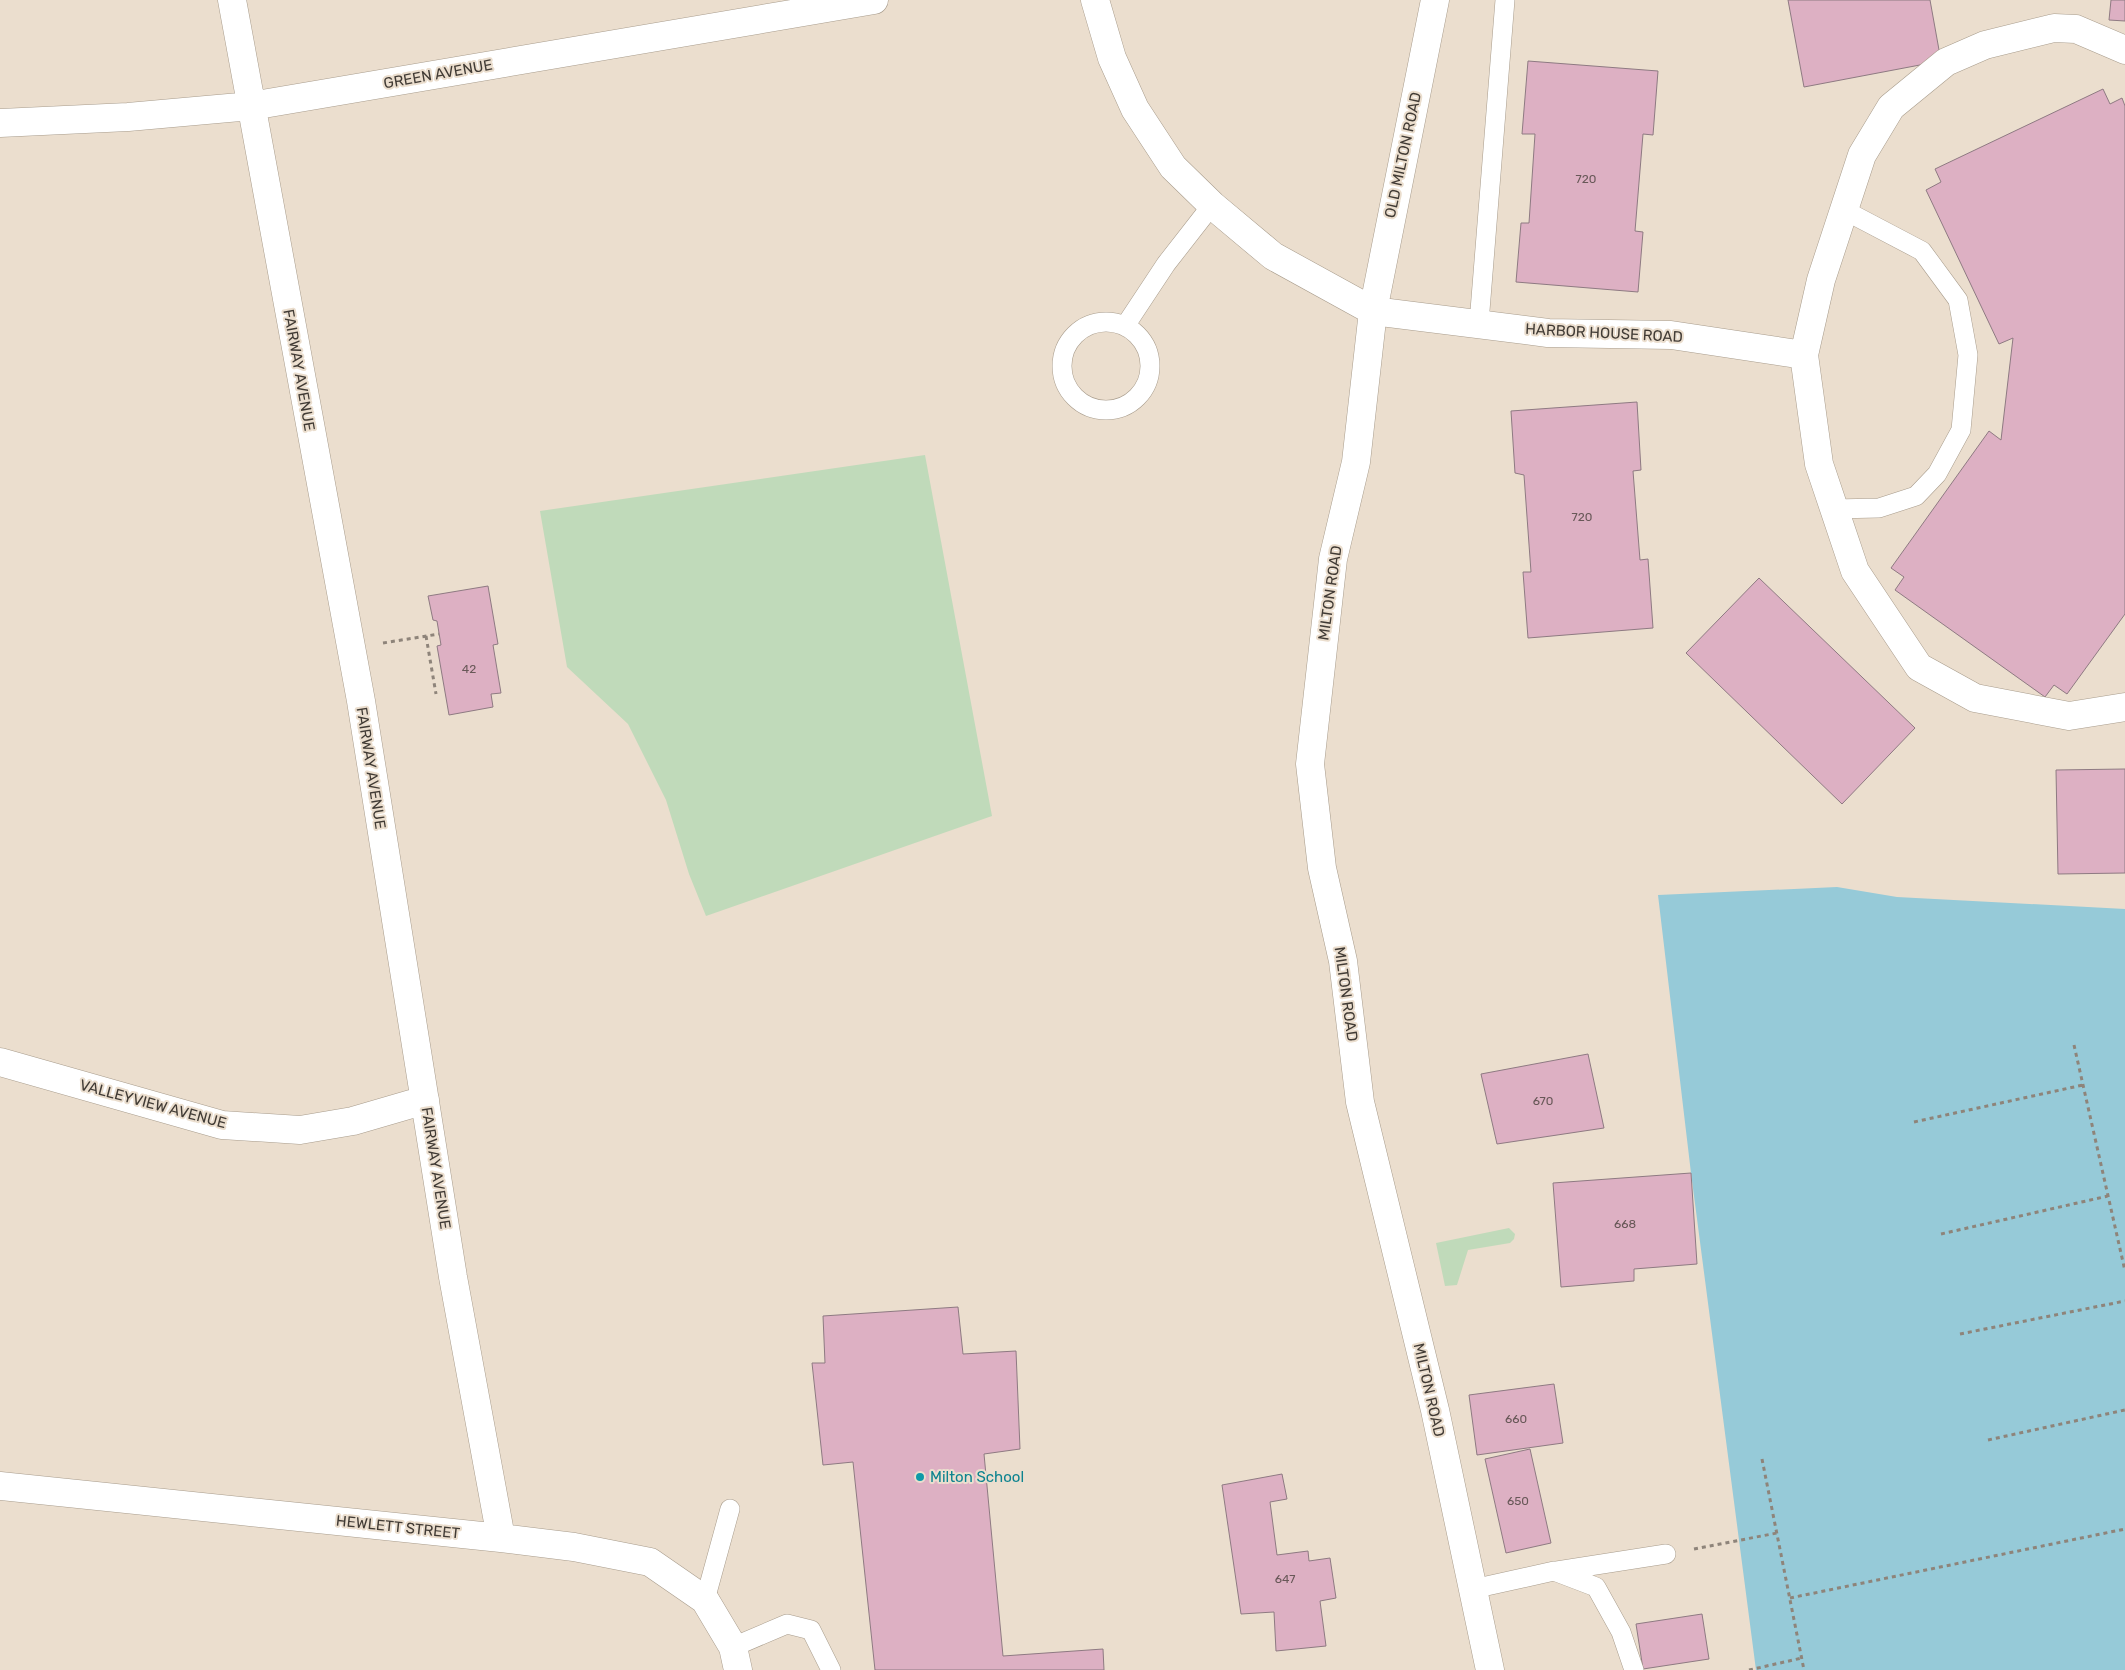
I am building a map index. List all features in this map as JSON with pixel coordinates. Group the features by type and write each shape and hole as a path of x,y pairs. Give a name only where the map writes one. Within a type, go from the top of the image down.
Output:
{"street":[{"name":"FAIRWAY AVENUE","path":"232,0 350,647 453,1277 501,1538"},
{"name":"GREEN AVENUE","path":"0,123 128,117 251,106 874,0"},
{"path":"1095,0 1112,58 1135,109 1173,167 1212,205 1273,256 1374,311"},
{"name":"OLD MILTON ROAD","path":"1374,311 1435,0"},
{"path":"2125,50 2076,29 2054,28 1985,45 1946,62 1891,107 1862,155 1820,280 1804,355 1819,464 1855,571 1919,668 1974,698 2069,716 2125,707"},
{"name":"HARBOR HOUSE ROAD","path":"1374,311 1548,333 1671,335 1804,355"},
{"name":"MILTON ROAD","path":"1374,311 1356,462 1333,559 1310,764 1322,868 1343,961 1360,1102 1435,1410 1490,1670"},
{"name":"VALLEYVIEW AVENUE","path":"0,1062 222,1125 300,1130 354,1121 425,1100"},
{"name":"HEWLETT STREET","path":"0,1486 574,1546 650,1562 705,1600 736,1659"}],"lane":[{"path":"1480,323 1505,0"},
{"path":"1125,326 1166,264 1212,205"},
{"path":"1834,509 1879,508 1916,496 1937,474 1961,430 1968,355 1958,300 1922,251 1844,210"},
{"path":"1111,322 1125,326 1138,334 1146,346 1150,361 1150,375 1144,390 1134,401 1121,408 1107,410 1093,408 1080,402 1070,391 1064,378 1062,364 1065,350 1072,338 1083,328 1097,323 1111,322"},
{"path":"705,1600 730,1509"},
{"path":"1473,1590 1554,1571 1666,1554"},
{"path":"1554,1571 1596,1586 1621,1632 1634,1670"},
{"path":"736,1659 787,1624 811,1630 831,1670"}],"path":[{"path":"350,647 439,634"},
{"path":"426,636 436,694"},
{"path":"2074,1045 2125,1271"},
{"path":"1914,1122 2083,1085"},
{"path":"1941,1234 2108,1196"},
{"path":"1960,1334 2125,1301"},
{"path":"1988,1440 2125,1410"},
{"path":"1762,1459 1804,1670"},
{"path":"1790,1598 2125,1529"},
{"path":"1666,1554 1777,1533"},
{"path":"1749,1670 1802,1658"}],"green space":[{"path":"925,455 992,816 706,916 689,874 666,800 628,724 567,667 540,511"},
{"path":"1509,1228 1515,1234 1514,1239 1510,1243 1468,1250 1457,1285 1445,1286 1436,1243"}],"water":[{"path":"1837,887 1897,897 2125,909 2125,1670 1756,1670 1691,1173 1658,895"}],"building":[{"path":"1788,0 1930,0 1941,61 1804,87"},
{"path":"2111,0 2125,0 2125,21 2109,20"},
{"path":"1528,61 1658,71 1653,135 1643,134 1635,231 1643,232 1638,292 1516,282 1521,223 1529,223 1535,134 1522,134"},
{"path":"2103,89 2110,104 2122,98 2125,106 2125,614 2067,694 2054,685 2045,697 1895,590 1904,577 1891,568 1989,431 2001,440 2013,338 1999,344 1926,190 1941,182 1935,169"},
{"path":"1637,402 1641,470 1633,471 1640,560 1648,559 1653,628 1528,638 1523,572 1531,572 1524,475 1515,473 1511,411"},
{"path":"1759,578 1915,728 1842,804 1686,653"},
{"path":"488,586 498,644 493,645 501,693 491,694 493,707 449,715 437,646 441,645 437,621 433,620 428,596"},
{"path":"2125,769 2125,873 2058,874 2056,770"},
{"path":"1588,1054 1604,1128 1497,1144 1481,1074"},
{"path":"1691,1173 1697,1264 1634,1269 1634,1281 1561,1287 1553,1183"},
{"name":"Milton School","path":"958,1307 963,1354 1016,1351 1020,1449 984,1454 1003,1656 1103,1649 1104,1670 875,1670 853,1462 823,1465 812,1363 825,1363 823,1316"},
{"path":"1554,1384 1563,1443 1477,1455 1469,1395"},
{"path":"1530,1449 1551,1543 1506,1553 1485,1459"},
{"path":"1282,1474 1287,1499 1270,1502 1277,1555 1308,1551 1309,1561 1330,1558 1336,1598 1320,1601 1326,1646 1276,1651 1274,1612 1241,1614 1222,1485"},
{"path":"1702,1614 1709,1659 1643,1669 1636,1624"}],"place":[{"name":"Milton School","path":"920,1477"}]}
